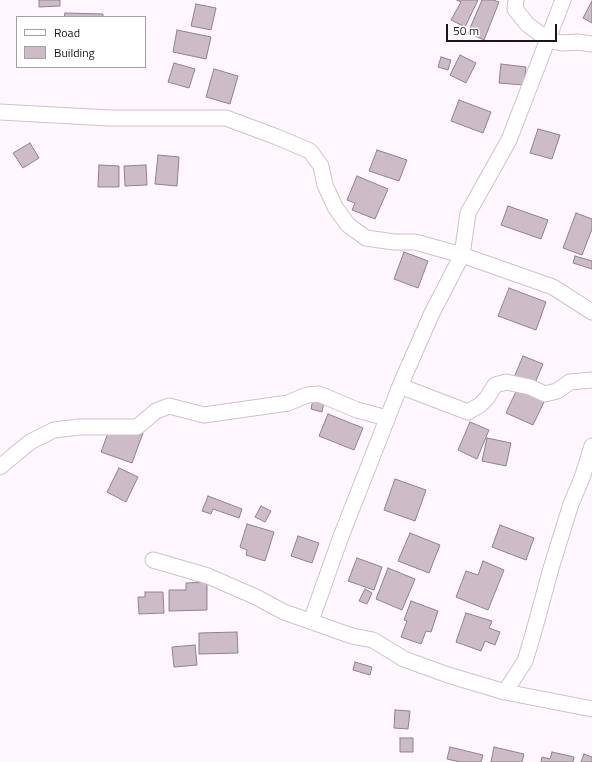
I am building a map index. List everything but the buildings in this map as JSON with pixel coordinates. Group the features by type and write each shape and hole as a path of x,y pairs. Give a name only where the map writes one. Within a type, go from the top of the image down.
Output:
{"street":[{"path":"516,0 515,9 528,24 548,40 562,43 578,42 592,44"},
{"path":"311,621 340,539 400,386 431,316 462,255 468,213 509,140 563,0"},
{"path":"0,112 109,118 226,118 310,151 322,166 325,185 336,207 348,225 366,238 394,242 415,242 462,255 553,287 592,312"},
{"path":"400,386 468,412 484,402 495,385 506,382 530,387 545,394 557,391 570,382 592,380"},
{"path":"0,467 30,442 54,430 79,427 137,427 156,411 169,406 204,415 288,403 307,395 320,394 357,410 387,418"},
{"path":"505,692 524,661 571,504 582,478 592,446"},
{"path":"153,560 208,576 256,597 284,612 352,636 373,640 404,659 448,675 505,692 592,709"}]}
